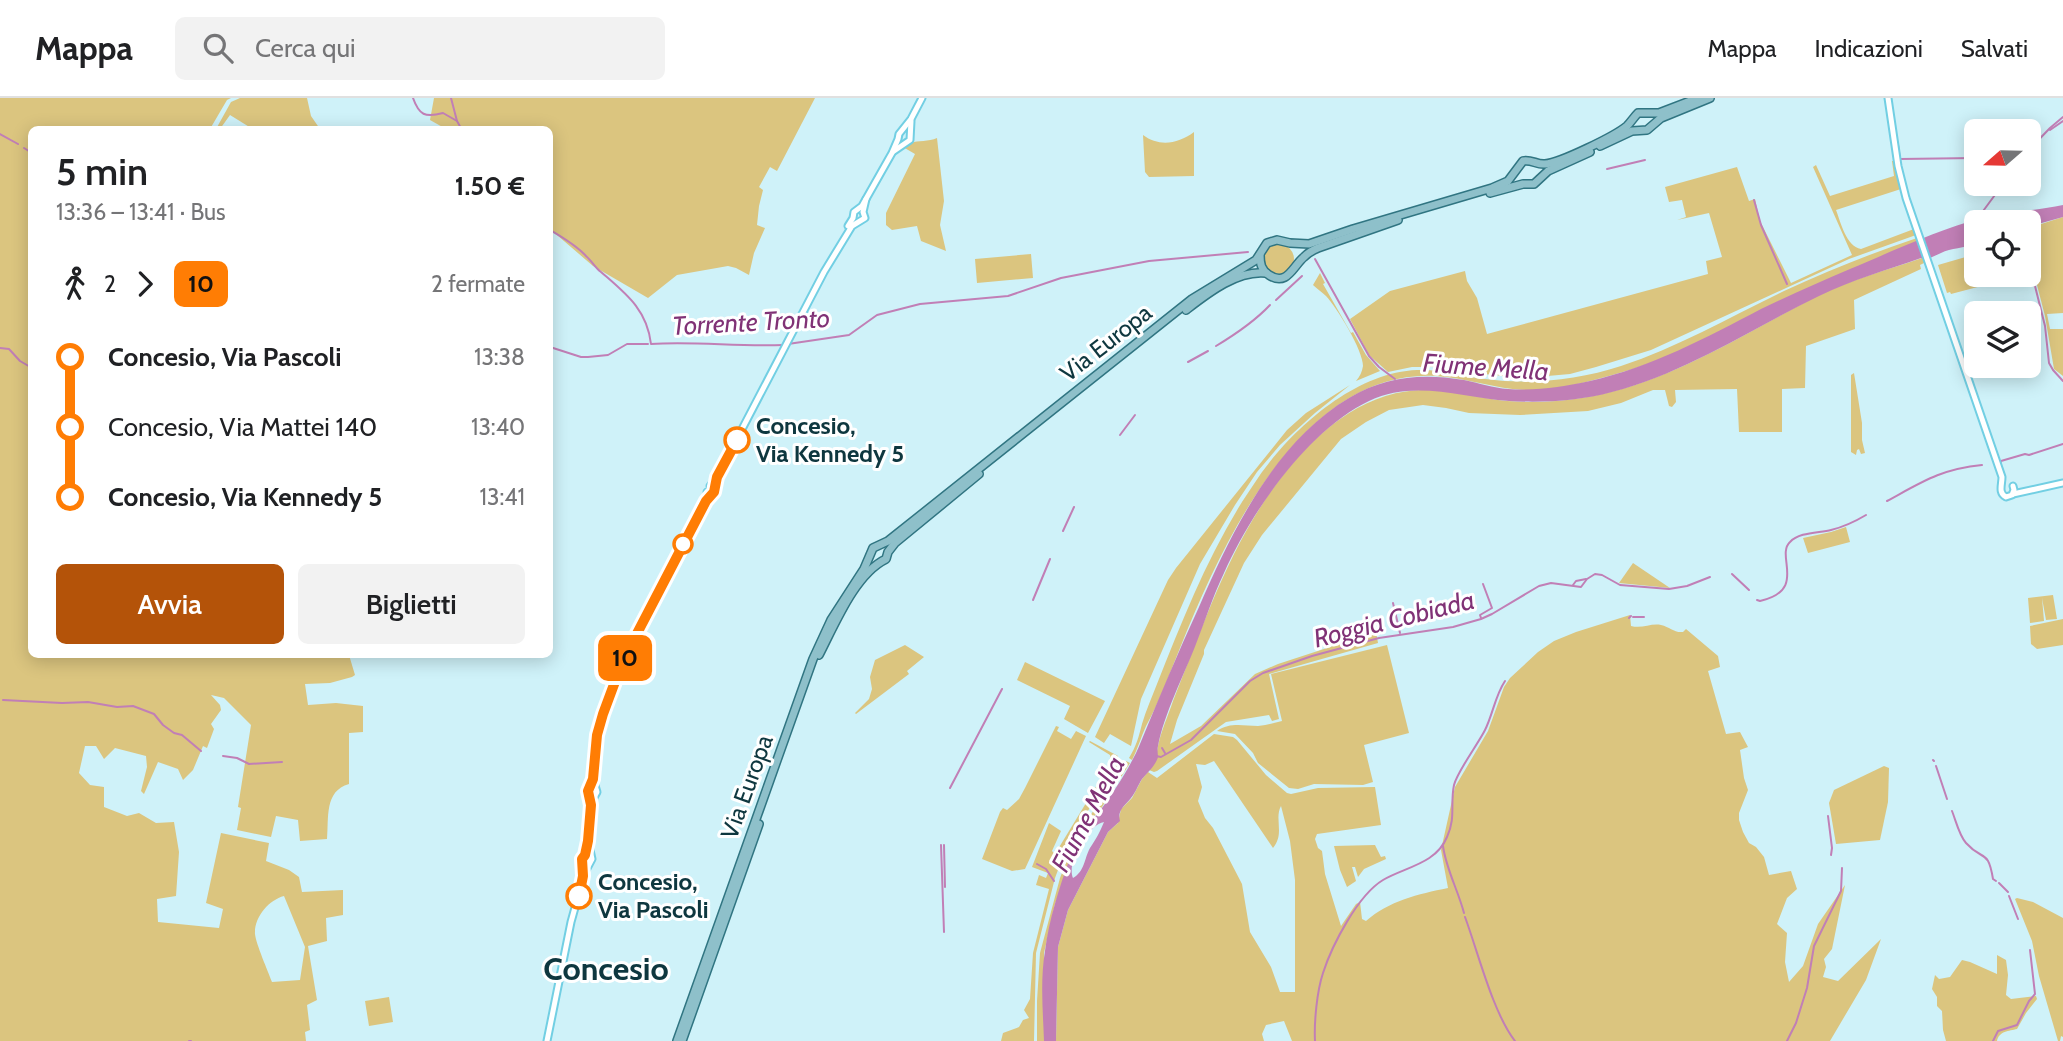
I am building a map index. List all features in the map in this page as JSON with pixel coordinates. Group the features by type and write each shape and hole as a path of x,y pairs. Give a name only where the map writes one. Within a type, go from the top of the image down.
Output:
{"main road":[{"name":"Via Europa","path":"677,1041 813,659 843,598 872,555 873,548 1192,299 1250,264 1272,241 1306,244 1316,242 1492,188 1516,173 1521,162 1527,160 1545,164 1618,131 1628,125 1638,113 1659,113 1698,98"},
{"name":"Via Europa","path":"682,1041 818,659 859,585 878,562 886,559 888,552 905,534 1191,306 1241,275 1253,272 1283,278 1293,272 1309,252 1328,243 1404,218 1523,184 1534,184 1561,164 1624,134 1647,130 1671,114 1710,98"},
{"path":"1646,112 1652,119 1651,125"},
{"path":"1633,118 1633,124 1640,131"},
{"path":"1534,161 1540,167 1540,178"},
{"path":"1516,173 1523,184"},
{"path":"1290,243 1297,252 1298,263"},
{"path":"1260,255 1266,273"},
{"path":"880,545 888,552"},
{"path":"872,555 878,562"}],"street":[{"path":"861,211 892,153 901,141 910,140 906,132 922,98"},
{"path":"1888,98 1901,182 2002,477 2001,494 2008,497 2063,483"},
{"path":"901,141 899,134 906,132"},
{"path":"547,1041 586,863 582,859 588,856 597,735 616,679 783,348 855,220 854,212 861,211"},
{"path":"855,220 865,218 861,211"},
{"path":"2002,477 2011,485 2027,490"},
{"path":"2001,487 2011,485"},
{"path":"2011,485 2013,494"}],"shaded area":[{"path":"0,98 231,98 227,100 212,126 28,126 28,658 350,658 355,675 352,677 330,683 305,684 308,705 336,703 363,706 363,732 349,733 349,784 335,793 329,806 327,839 300,841 298,820 276,816 271,837 237,830 251,725 224,698 211,695 221,710 211,724 214,729 207,748 203,746 193,770 183,780 178,769 158,762 144,794 141,791 147,767 146,756 115,748 104,759 96,746 85,746 79,773 90,785 104,787 104,807 127,816 139,813 156,823 174,822 179,852 176,896 157,899 158,922 219,928 223,909 206,903 221,833 269,843 266,861 299,877 302,892 343,890 343,915 326,918 327,941 308,946 317,1000 307,1005 310,1030 305,1032 306,1041 0,1041","holes":["284,896 305,947 300,980 272,982 255,934 257,921 264,910 273,901"]},
{"path":"240,98 307,98 311,116 318,126 248,126 230,115 222,126 218,126 231,102"},
{"path":"434,98 815,98 777,171 770,167 759,187 763,190 757,225 765,228 754,253 749,275 728,266 677,275 648,298 593,266 553,232 553,126 441,126 430,120"},
{"path":"1194,132 1194,176 1149,177 1145,172 1143,135 1155,141 1168,142 1182,139"},
{"path":"937,138 944,201 940,225 946,251 921,241 917,226 892,230 886,225 886,213 915,154 903,147"},
{"path":"1892,161 1901,189 1836,210 1848,239 1861,249 1914,229 1916,235 1849,259 1651,350 1596,367 1570,374 1525,378 1441,367 1412,367 1388,372 1369,355 1350,319 1390,291 1465,271 1467,281 1477,298 1487,334 1708,274 1706,261 1722,257 1709,213 1677,220 1686,217 1682,200 1669,202 1665,187 1737,167 1749,201 1755,199 1760,221 1791,283 1852,255 1813,167 1816,165 1830,196 1894,176"},
{"path":"2063,205 2063,217 2041,223 2041,210 2031,210"},
{"path":"2063,217 2063,313 2047,314 2050,329 2063,329 2063,376 2054,369 2038,287 2041,287 2041,224"},
{"path":"1964,224 1964,247 1925,260 1921,258 1844,285 1692,362 1639,384 1599,395 1547,401 1509,401 1439,392 1404,391 1369,401 1346,414 1324,432 1284,475 1249,524 1235,549 1169,708 1157,760 1122,808 1120,821 1108,832 1068,910 1058,947 1056,1041 1044,1041 1043,962 1055,904 1073,851 1133,759 1212,578 1241,519 1278,463 1323,416 1363,391 1405,378 1449,378 1502,388 1529,389 1570,385 1613,375 1678,351 1761,309 1932,234","holes":["1104,822 1082,868 1073,878 1073,863 1080,845 1091,829"]},
{"path":"1917,238 1918,241 1701,341 1633,369 1572,385 1534,390 1509,389 1448,377 1412,377 1371,387 1334,408 1286,454 1239,522 1201,597 1132,760 1129,758 1185,614 1229,524 1269,463 1298,431 1334,401 1375,379 1417,370 1519,381 1554,380 1605,371 1663,350 1817,276"},
{"path":"1279,244 1290,248 1294,259 1290,270 1279,274 1268,270 1264,259 1268,248"},
{"path":"1031,254 1033,278 977,283 975,259"},
{"path":"1964,257 1964,287 1978,287 1947,293 1938,265"},
{"path":"1922,258 1925,260 1920,265 1921,269 1854,300 1855,329 1806,346 1805,388 1782,389 1782,432 1739,432 1737,389 1675,390 1676,402 1672,407 1669,406 1665,390 1653,390 1621,403 1588,411 1520,415 1469,413 1423,405 1389,410 1366,422 1341,439 1262,535 1244,563 1204,650 1170,744 1201,726 1255,674 1376,632 1378,643 1269,674 1279,719 1272,721 1269,715 1226,722 1157,771 1149,770 1221,581 1250,524 1302,453 1334,424 1352,412 1370,402 1411,391 1434,390 1498,400 1535,402 1572,399 1613,391 1643,382 1703,357 1830,290"},
{"path":"1320,273 1325,283 1323,284 1351,333 1353,332 1366,355 1380,371 1356,381 1362,370 1362,359 1336,310 1326,296 1313,285"},
{"path":"1854,373 1865,453 1861,454 1859,449 1856,455 1851,452 1851,375"},
{"path":"1350,385 1280,445 1257,472 1235,505 1200,564 1141,699 1131,746 1110,734 1104,743 1095,737 1176,568 1287,430 1306,413"},
{"path":"1846,527 1850,542 1808,553 1803,538"},
{"path":"1633,563 1670,588 1619,583"},
{"path":"2053,595 2057,619 2046,620 2042,598 2044,621 2030,623 2028,598"},
{"path":"1630,615 1631,626 1661,625 1680,632 1686,629 1718,656 1720,667 1708,671 1726,734 1740,732 1748,747 1740,750 1748,790 1739,813 1743,832 1749,843 1764,857 1769,875 1791,871 1797,889 1787,898 1777,924 1787,933 1785,962 1789,982 1803,966 1818,924 1845,885 1832,949 1824,959 1826,967 1823,977 1838,981 1881,939 1866,980 1830,1041 1292,1041 1284,1021 1266,1025 1262,1034 1264,1041 1056,1041 1058,947 1068,910 1108,832 1118,823 1121,809 1132,798 1148,772 1157,778 1214,734 1237,740 1266,775 1287,793 1318,788 1375,787 1381,825 1317,834 1315,839 1322,851 1325,874 1341,926 1360,902 1362,919 1366,921 1394,903 1448,888 1441,850 1455,787 1488,731 1504,687 1538,652 1554,641","holes":["1214,761 1273,848 1277,843 1281,806 1290,841 1295,880 1295,992 1280,992 1271,967 1250,932 1242,884 1198,801 1202,787 1196,764 1205,765"]},
{"path":"2063,619 2063,645 2037,649 2031,644 2030,626"},
{"path":"905,645 924,657 907,671 909,674 856,714 869,699 872,689 870,677 875,660"},
{"path":"1387,645 1409,733 1364,745 1373,782 1363,785 1314,784 1298,789 1289,788 1258,763 1253,753 1235,734 1217,731 1232,725 1258,726 1282,721 1271,674"},
{"path":"1025,662 1105,701 1088,733 1064,719 1070,706 1017,680"},
{"path":"1056,726 1059,727 1057,731 1071,739 1076,731 1086,736 1025,869 1012,871 982,859 1000,812 1003,808 1007,810 1019,799"},
{"path":"1090,741 1118,756 1114,762 1118,765 1070,838 1055,878 1036,953 1034,1041 1001,1041 1003,1033 1019,1027 1023,1020 1029,1018 1024,1010 1030,999 1033,953 1049,889 1036,885 1039,875 1046,878 1048,873 1032,867 1049,823 1061,831 1052,851 1055,854 1097,785 1113,767 1110,755"},
{"path":"1126,761 1130,763 1102,807 1086,826 1055,904 1044,953 1044,1041 1037,1041 1040,953 1060,878 1075,839"},
{"path":"1884,766 1889,768 1888,802 1880,840 1836,844 1829,803 1834,790"},
{"path":"1375,845 1381,857 1385,856 1386,859 1364,869 1358,877 1355,867 1352,867 1356,881 1347,887 1334,846"},
{"path":"2015,899 2033,902 2063,918 2063,1037 2061,1036 2060,1041 2039,976 2032,941"},
{"path":"1997,955 2006,960 2006,995 2011,999 2036,996 2037,999 2017,1029 2002,1033 1997,1041 1946,1041 1942,1011 1937,1006 1937,997 1932,989 1935,975 1939,979 1950,977 1962,960 1997,974"},
{"path":"389,997 393,1022 369,1026 365,1001"}],"waterway":[{"name":"Torrente Tronto","path":"413,98 423,114 443,113 457,121 460,126"},
{"path":"451,98 457,121"},
{"path":"2041,137 2063,117"},
{"path":"2050,130 2063,121"},
{"path":"0,134 18,144"},
{"path":"1898,145 1900,159 1964,158"},
{"path":"24,148 28,150"},
{"path":"1607,169 1645,160"},
{"path":"1984,210 1994,196"},
{"path":"1754,200 1761,225 1787,284"},
{"name":"Torrente Tronto","path":"553,232 578,248 634,303 645,321 651,344 783,345"},
{"name":"Torrente Tronto","path":"788,344 849,335 877,315 920,304 1008,296 1061,278 1149,261 1248,252"},
{"name":"Torrente Tronto","path":"1315,259 1369,356 1395,379"},
{"path":"1276,300 1302,276"},
{"path":"2035,287 2045,326 2049,363 2063,381"},
{"path":"1216,346 1245,327 1270,305"},
{"path":"553,348 588,357 608,355 627,344 648,344"},
{"path":"0,348 9,349 28,366"},
{"path":"1188,362 1208,351"},
{"path":"1120,435 1135,415"},
{"path":"2001,462 2063,444"},
{"name":"Roggia Cobiada","path":"1887,501 1943,473 1982,465"},
{"path":"1063,531 1074,507"},
{"name":"Roggia Cobiada","path":"1757,600 1774,596 1783,589 1787,581 1786,548 1790,542 1804,535 1840,527 1866,515"},
{"path":"1033,600 1050,559"},
{"name":"Roggia Cobiada","path":"1156,756 1161,757 1191,740 1250,681 1263,673 1312,656 1379,638 1453,627 1481,619 1539,586 1551,583 1581,587 1595,574 1620,585 1669,589 1687,586 1710,577"},
{"name":"Roggia Cobiada","path":"1732,574 1749,590"},
{"path":"1573,585 1576,581 1586,579"},
{"path":"1481,618 1480,615 1492,608 1483,584"},
{"path":"1393,603 1400,633"},
{"path":"1633,617 1644,617"},
{"path":"1315,1041 1316,1007 1321,980 1339,935 1355,909 1374,887 1428,859 1442,846 1451,824 1456,779 1485,730 1505,681"},
{"path":"950,788 1002,689"},
{"path":"3,700 133,706 154,714 163,725 182,735 201,751"},
{"path":"1162,748 1165,753"},
{"path":"223,756 237,758 249,764 282,762"},
{"path":"1936,766 1947,799"},
{"path":"1952,811 1964,840 1987,859 1996,881"},
{"path":"1828,816 1831,855"},
{"path":"941,845 944,932"},
{"path":"944,845 945,887"},
{"path":"1443,846 1464,913"},
{"name":"Fiume Mella","path":"1037,864 1046,869 1054,881"},
{"path":"1787,1041 1807,988 1814,946 1841,891 1842,868"},
{"path":"1999,883 2008,892"},
{"path":"2009,896 2018,919"},
{"path":"1465,917 1493,999 1515,1041"},
{"path":"1993,1041 1998,1031 2017,1025 2035,994 2030,950"}],"bus line":[{"name":"10","path":"579,896 583,876 582,859 588,841 591,805 588,791 593,779 594,754 603,714 631,645 706,501 713,494 717,477 737,440"}],"place":[{"name":"Concesio, Via Kennedy 5","path":"737,440"},
{"name":"Concesio, Via Pascoli","path":"579,896"}],"district":[{"name":"Concesio","path":"606,969"}]}
